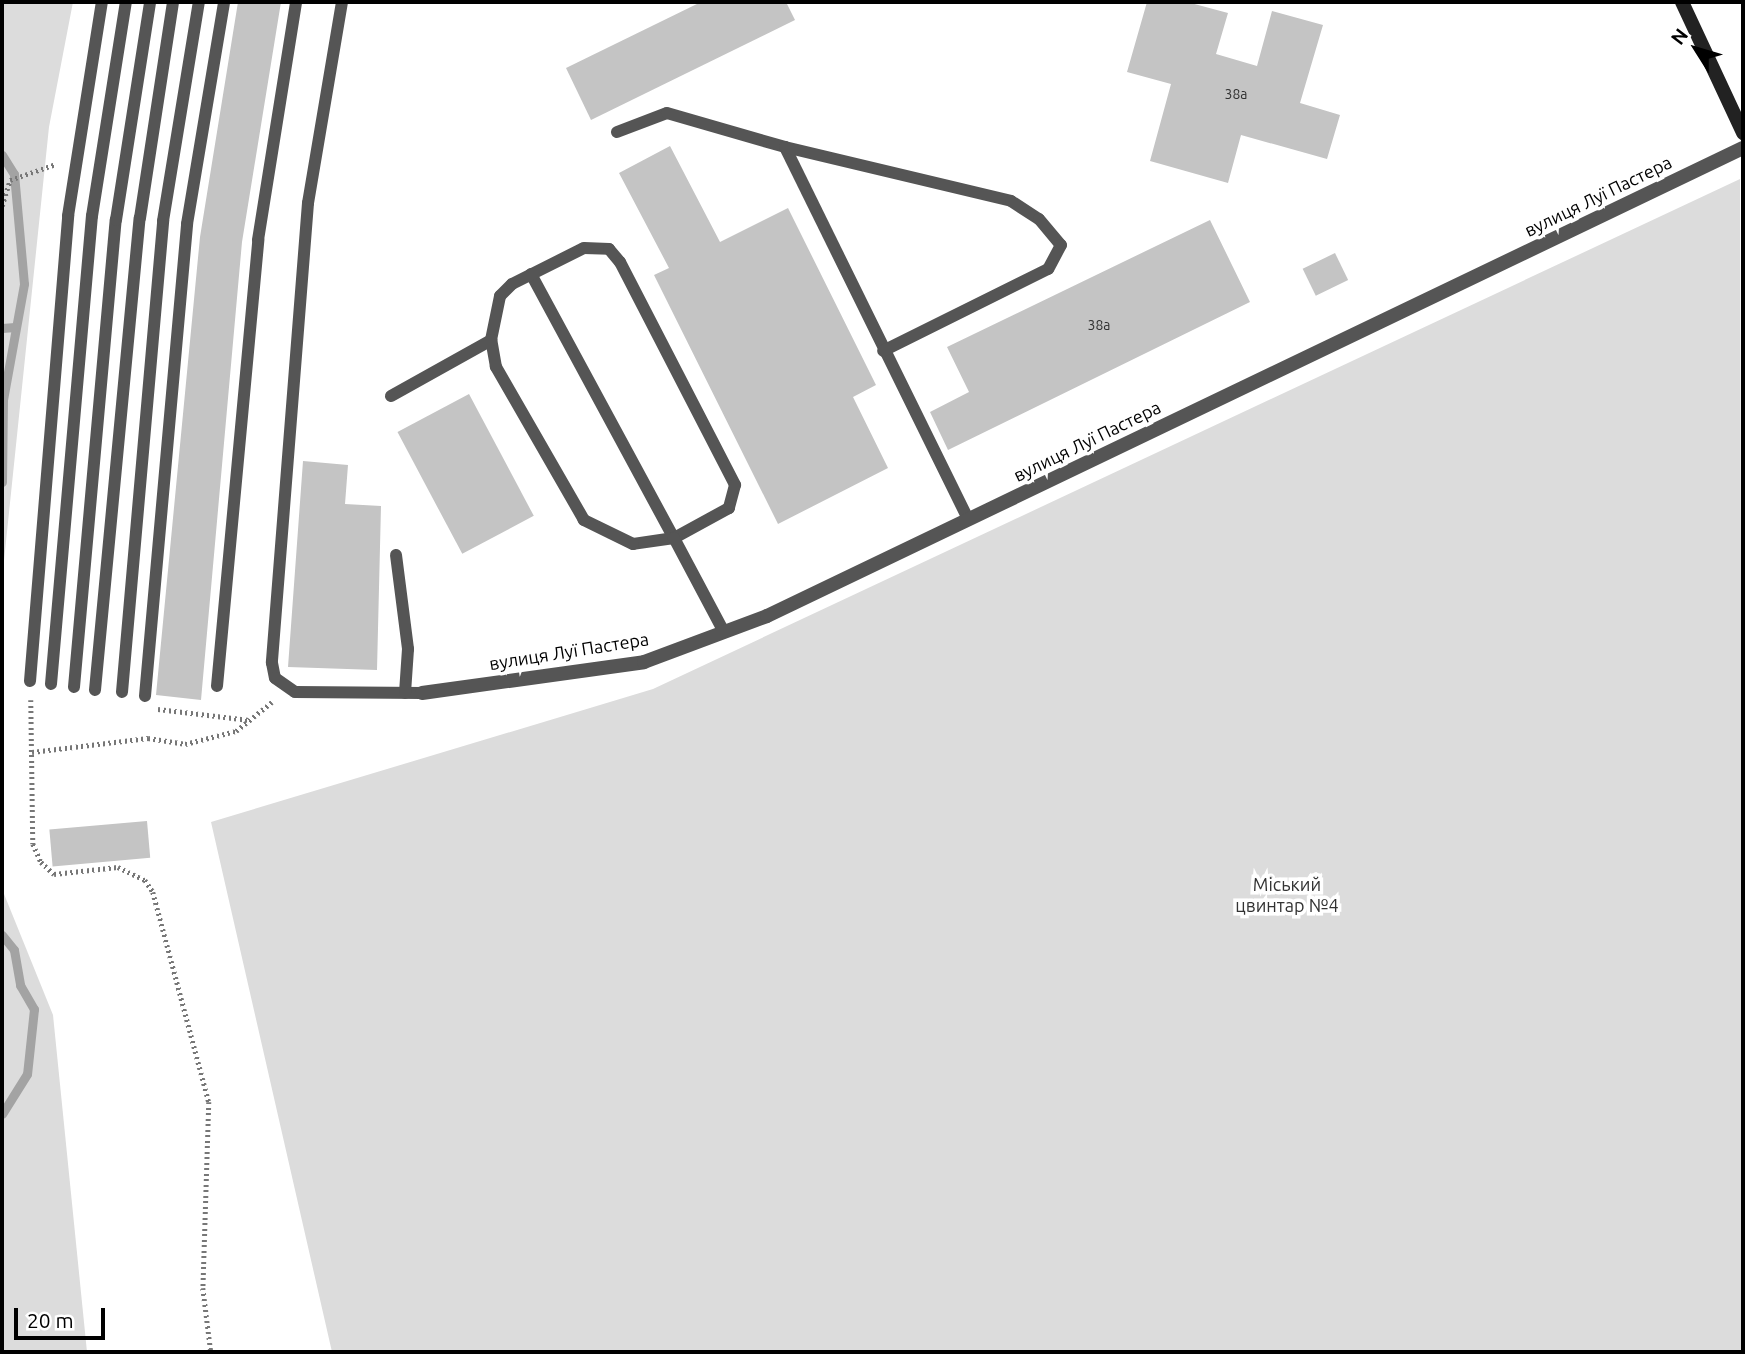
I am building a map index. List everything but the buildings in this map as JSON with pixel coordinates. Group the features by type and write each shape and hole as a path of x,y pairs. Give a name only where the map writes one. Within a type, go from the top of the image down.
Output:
{"street":[{"path":"1682,2 1743,133"},
{"name":"вулиця Луї Пастера","path":"422,693 644,662 724,632 968,519 1743,148"}],"lane":[{"path":"30,681 68,216 102,2"},
{"path":"51,684 92,216 126,2"},
{"path":"74,687 116,220 150,2"},
{"path":"95,690 140,218 173,2"},
{"path":"122,692 163,221 199,2"},
{"path":"145,696 187,224 224,2"},
{"path":"217,686 258,240 296,2"},
{"path":"342,2 308,203 272,663 286,690 422,693"},
{"path":"617,132 667,113 785,147 1011,201 1039,219 1061,245 1048,269 883,351"},
{"path":"785,147 883,351 968,519"},
{"path":"597,245 620,262 735,485 729,508 674,538 633,544 584,520 496,367 491,340 500,296 531,274 597,245"},
{"path":"531,274 724,632"},
{"path":"391,397 491,340"},
{"path":"396,555 408,649 405,693"}],"path":[{"path":"2,206 10,180 65,161"},
{"path":"30,681 33,844 41,862 54,874 118,867 145,880 153,892 209,1102 203,1288 211,1352"},
{"path":"32,752 149,738 186,744 236,732 286,690"},
{"path":"145,696 163,712 250,720"}],"green space":[{"path":"2,2 73,2 49,127 2,580"},
{"name":"Міський цвинтар №4","path":"1740,179 1743,1352 332,1352 211,822 653,689"},
{"path":"2,889 53,1015 87,1352 2,1352"}],"waterway":[{"path":"2,155 14,174 24,284 3,399 2,482"},
{"path":"2,328 15,327"},
{"path":"2,935 14,950 20,985 34,1009 27,1074 2,1114"}]}
